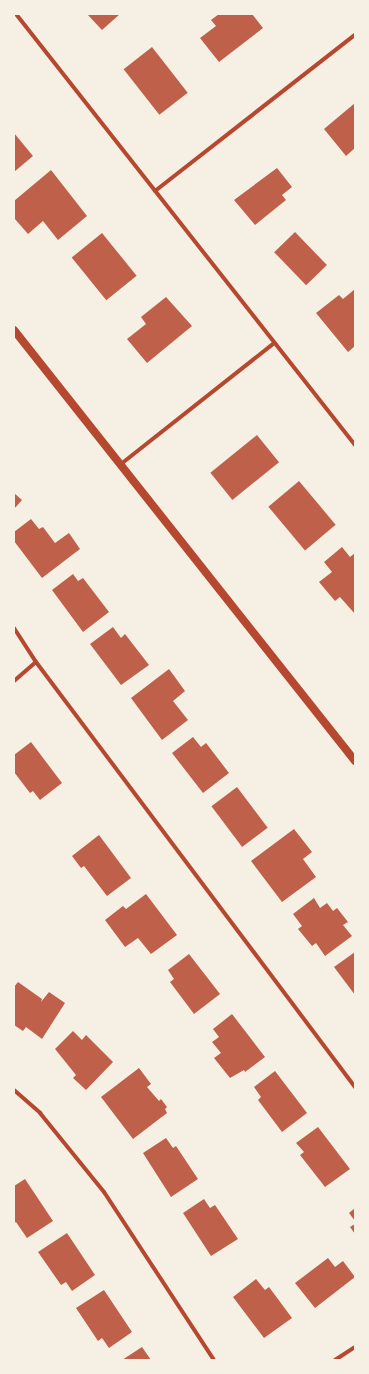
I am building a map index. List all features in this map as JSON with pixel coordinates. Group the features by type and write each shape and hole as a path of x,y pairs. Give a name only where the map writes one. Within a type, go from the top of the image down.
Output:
{"main road":[{"path":"14,330 355,761"}],"street":[{"path":"16,14 274,343 354,442"},
{"path":"154,191 355,35"},
{"path":"120,464 274,343"},
{"path":"14,628 36,662 355,1087"},
{"path":"14,682 36,662"},
{"path":"14,1090 40,1113 104,1192 214,1360"},
{"path":"335,1360 355,1347"}],"building":[{"path":"87,14 120,14 102,30"},
{"path":"219,14 252,14 263,28 219,62 200,38 216,26 211,20"},
{"path":"152,47 188,93 159,115 124,69"},
{"path":"355,103 355,148 346,156 324,129"},
{"path":"14,133 33,156 14,172"},
{"path":"277,168 292,187 282,195 286,200 255,225 234,200"},
{"path":"51,170 87,216 58,240 43,221 28,234 14,218 14,201"},
{"path":"295,232 327,265 306,285 274,252"},
{"path":"102,233 137,276 106,300 72,258"},
{"path":"355,289 355,346 348,352 316,313 339,295 343,299"},
{"path":"166,297 192,326 147,363 127,339 146,324 141,317"},
{"path":"257,435 279,462 232,500 210,473"},
{"path":"299,481 336,525 305,550 268,507"},
{"path":"14,493 22,500 14,509"},
{"path":"31,519 39,529 43,527 55,543 69,533 80,549 42,578 14,541 14,532"},
{"path":"342,547 350,557 355,553 355,614 340,597 335,601 319,582 332,572 324,562"},
{"path":"73,574 78,581 83,578 109,612 83,632 52,590"},
{"path":"113,627 121,638 125,634 149,665 121,685 90,644"},
{"path":"169,669 185,691 173,701 188,720 162,740 131,698"},
{"path":"193,737 201,747 206,743 229,773 203,793 172,753"},
{"path":"31,742 62,783 40,800 33,791 30,793 14,772 14,755"},
{"path":"237,787 268,828 242,847 211,806"},
{"path":"294,829 312,852 303,859 316,877 282,902 251,861"},
{"path":"99,835 131,878 107,896 84,866 81,868 72,856"},
{"path":"146,894 177,935 151,954 138,938 125,947 105,920 123,906 126,909"},
{"path":"314,898 320,908 327,903 333,911 337,908 348,922 343,925 352,936 325,956 316,943 312,946 298,929 302,926 293,914"},
{"path":"355,952 355,995 334,967"},
{"path":"189,954 220,994 194,1014 170,982 174,979 168,970"},
{"path":"18,982 42,999 41,1002 49,992 65,1003 42,1039 26,1027 23,1031 14,1025 14,987"},
{"path":"232,1014 265,1057 245,1072 244,1070 230,1078 214,1058 221,1053 212,1042 219,1037 213,1029"},
{"path":"73,1031 82,1040 86,1035 113,1062 86,1090 73,1078 76,1075 55,1049"},
{"path":"139,1068 151,1084 147,1087 159,1101 161,1099 167,1107 165,1109 167,1113 133,1139 101,1097"},
{"path":"275,1071 307,1113 282,1132 258,1100 261,1097 254,1087"},
{"path":"318,1127 350,1169 325,1187 300,1155 304,1152 296,1143"},
{"path":"166,1138 173,1148 176,1146 198,1179 171,1197 143,1153"},
{"path":"25,1179 53,1221 27,1238 16,1222 14,1223 14,1186"},
{"path":"204,1199 210,1208 215,1205 238,1239 211,1256 183,1213"},
{"path":"355,1208 355,1221 349,1213"},
{"path":"355,1224 355,1234 350,1227"},
{"path":"67,1233 95,1275 72,1291 66,1282 61,1285 38,1252"},
{"path":"328,1258 335,1267 343,1261 355,1277 315,1308 295,1283"},
{"path":"256,1279 265,1290 269,1287 292,1318 264,1338 233,1297"},
{"path":"104,1290 132,1332 109,1348 102,1338 98,1341 76,1308"},
{"path":"142,1347 151,1360 122,1360"}]}
